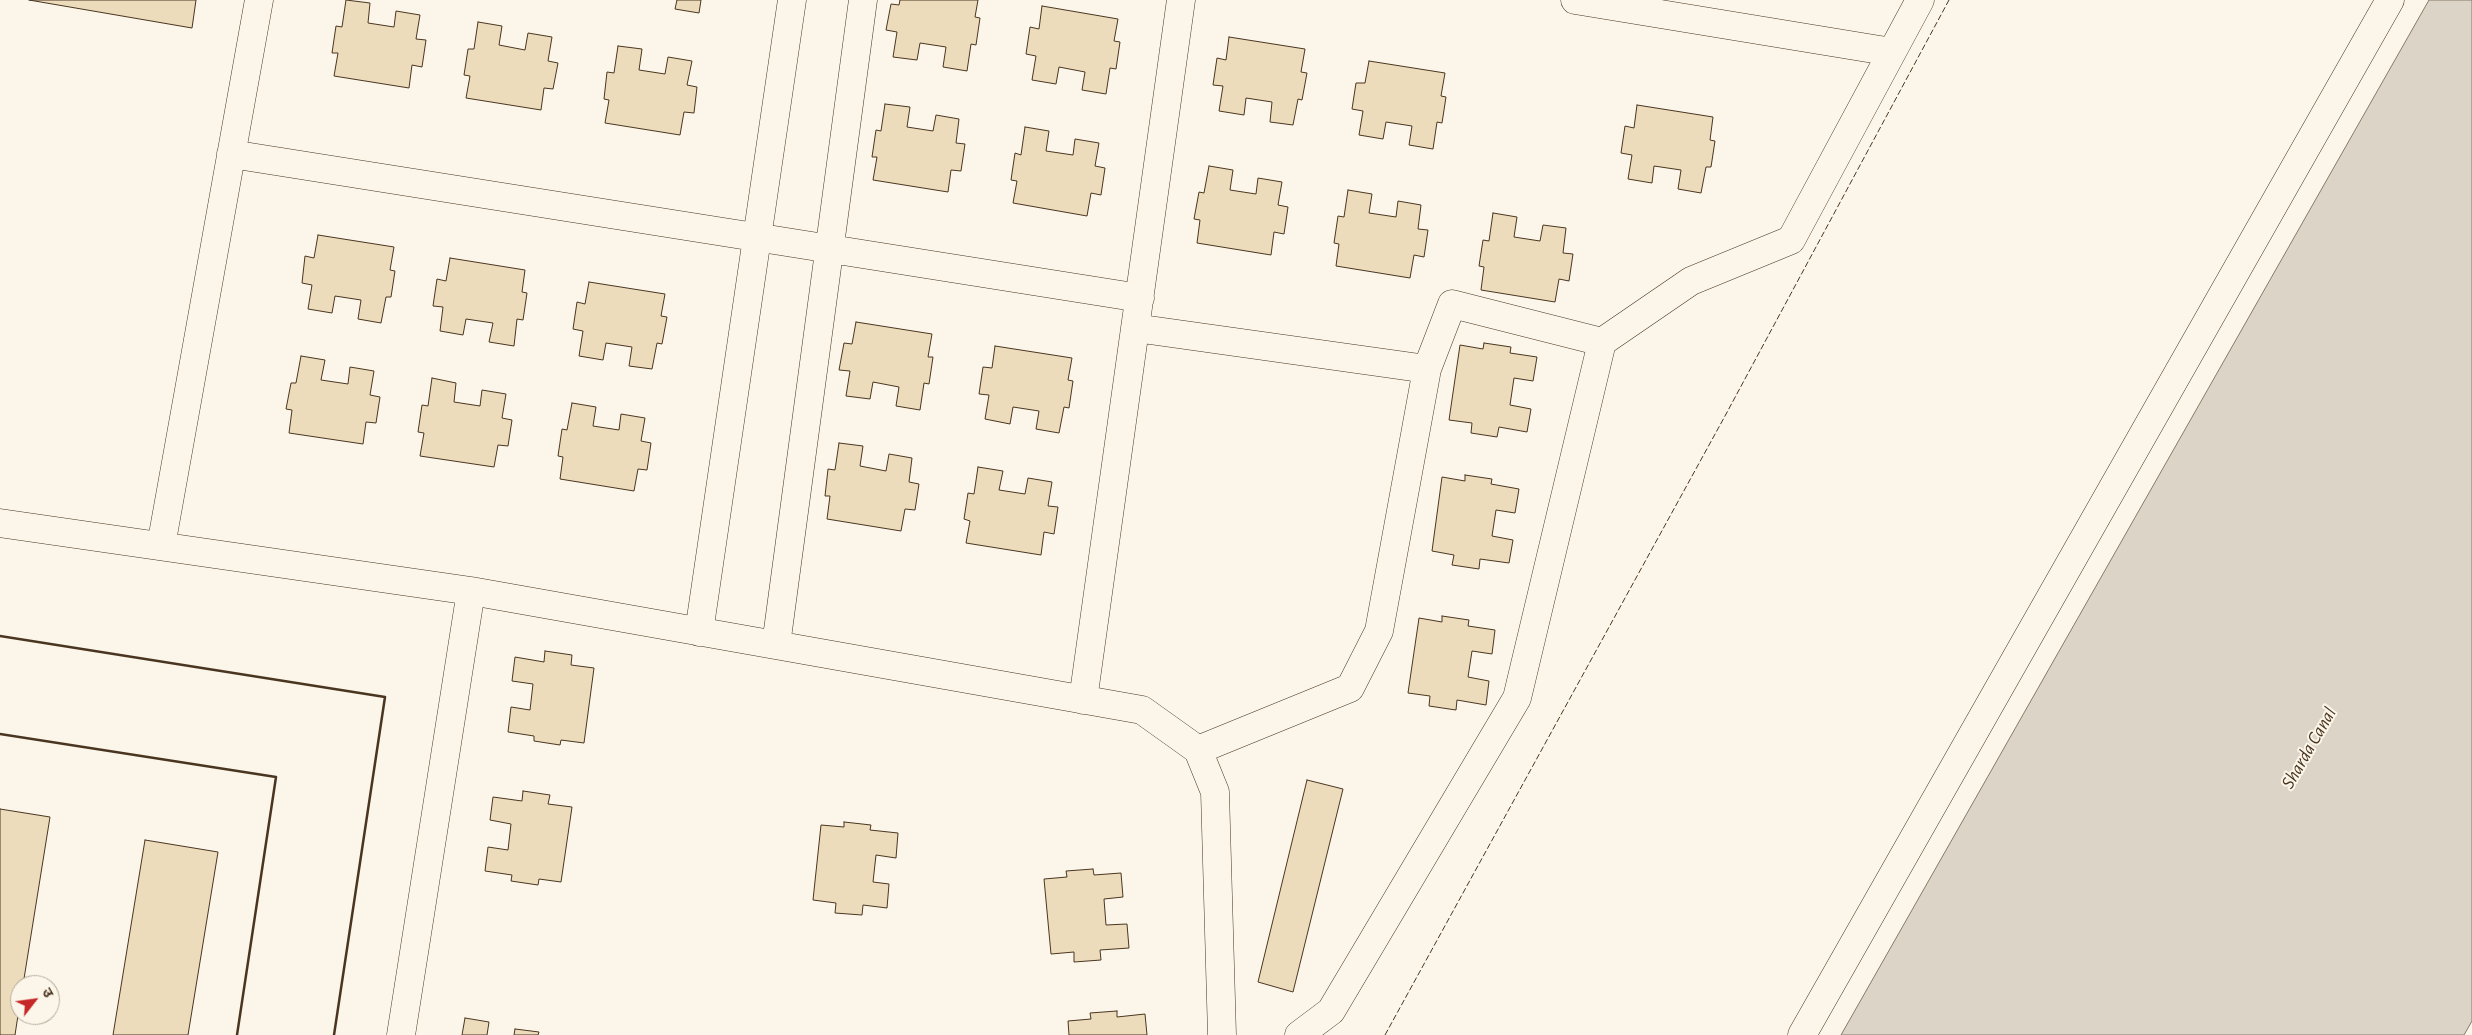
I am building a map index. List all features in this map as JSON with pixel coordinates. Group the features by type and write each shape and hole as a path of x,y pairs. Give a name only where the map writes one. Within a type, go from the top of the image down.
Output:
{"street":[{"path":"161,546 259,0"},
{"path":"700,632 792,0"},
{"path":"776,646 863,0"},
{"path":"1083,700 1181,0"},
{"path":"1575,0 1892,52"},
{"path":"1299,1035 1331,1011 1517,698 1602,342 1691,281 1791,240 1920,0"},
{"path":"1802,1035 2390,0"},
{"path":"232,154 1140,298"},
{"path":"1198,750 1350,688 1379,631 1427,369 1452,304 1602,342"},
{"path":"1135,328 1427,369"},
{"path":"0,522 470,591 1142,710 1198,750 1215,792 1222,1035"},
{"path":"402,1035 470,591"}],"water":[{"name":"Sharda Canal","path":"2429,0 2472,0 2472,1021 2464,1035 1841,1035"}],"building":[{"path":"29,0 196,0 192,28"},
{"path":"346,0 370,3 368,23 394,27 396,11 420,15 416,39 426,40 422,67 412,65 409,88 334,76 338,53 332,53 336,26 342,27"},
{"path":"677,0 701,0 699,13 675,9"},
{"path":"900,0 978,0 975,17 980,18 976,45 971,44 967,71 943,67 946,47 920,43 917,60 893,57 897,32 886,30 891,4 899,5"},
{"path":"1042,6 1118,19 1114,41 1120,42 1116,69 1110,68 1106,94 1082,90 1085,72 1059,67 1056,84 1032,80 1036,56 1026,54 1030,27 1039,29"},
{"path":"478,22 502,26 499,45 525,50 528,33 552,37 548,61 558,63 553,89 544,88 541,110 466,98 470,76 464,75 468,49 474,49"},
{"path":"1229,37 1305,49 1301,72 1307,73 1302,100 1298,99 1293,125 1270,122 1272,102 1246,98 1244,115 1219,111 1223,86 1213,85 1217,58 1226,60"},
{"path":"618,46 642,49 639,70 665,74 668,57 692,61 687,85 697,87 694,113 684,112 680,135 605,123 609,100 604,99 607,72 614,73"},
{"path":"1369,61 1445,73 1441,96 1446,97 1442,123 1437,122 1433,149 1409,145 1412,126 1386,122 1383,139 1359,135 1363,111 1352,109 1356,83 1365,83"},
{"path":"885,104 910,107 907,127 933,131 936,115 959,119 956,143 965,144 961,171 951,170 948,192 873,180 877,157 872,157 876,130 881,131"},
{"path":"1637,105 1713,117 1710,140 1715,141 1711,167 1706,167 1701,193 1678,189 1681,170 1654,166 1652,183 1628,179 1632,155 1621,153 1625,126 1634,128"},
{"path":"1025,127 1049,131 1046,151 1073,155 1075,139 1099,143 1095,166 1105,168 1101,195 1091,193 1087,216 1013,203 1017,181 1011,180 1015,153 1021,155"},
{"path":"1209,166 1233,170 1230,190 1256,194 1258,178 1282,182 1278,205 1288,207 1284,234 1274,232 1271,255 1197,243 1200,220 1194,219 1199,192 1204,193"},
{"path":"1348,190 1372,194 1369,213 1396,217 1398,201 1421,205 1418,229 1428,230 1424,257 1414,255 1410,278 1336,266 1339,244 1334,243 1338,216 1344,217"},
{"path":"1493,213 1517,217 1514,237 1540,241 1543,225 1566,228 1563,253 1573,254 1569,281 1559,279 1555,302 1481,290 1484,267 1479,266 1483,240 1489,241"},
{"path":"318,235 394,247 390,270 395,271 391,297 386,297 381,323 358,319 361,300 335,296 332,313 308,309 312,285 302,283 305,256 314,258"},
{"path":"450,258 525,270 522,292 527,293 523,320 517,319 514,346 489,342 493,323 466,319 463,335 440,331 443,307 433,306 437,279 446,281"},
{"path":"589,282 665,294 661,316 667,317 662,344 657,343 652,369 629,366 632,347 606,343 603,360 579,356 583,331 573,329 577,302 585,304"},
{"path":"856,322 932,334 928,357 933,357 929,384 924,383 920,410 896,406 899,387 873,382 870,399 846,396 850,371 839,370 844,343 852,344"},
{"path":"1484,343 1511,347 1510,353 1537,357 1533,381 1514,378 1510,405 1531,409 1527,432 1499,427 1497,437 1471,433 1472,423 1449,420 1460,345 1483,349"},
{"path":"995,346 1072,358 1068,380 1073,381 1069,408 1064,407 1059,433 1036,429 1039,411 1013,407 1010,424 985,419 989,395 979,394 983,367 992,368"},
{"path":"301,356 325,360 321,380 348,384 350,367 374,371 370,395 380,397 376,423 366,422 363,444 289,433 292,410 286,409 291,383 296,383"},
{"path":"432,378 456,383 454,402 480,406 482,390 506,394 502,418 512,420 508,446 498,445 494,467 420,456 424,433 418,432 422,405 428,406"},
{"path":"572,403 596,407 593,426 619,430 621,414 645,418 641,441 651,443 647,470 638,469 634,491 560,479 563,457 558,456 562,429 567,430"},
{"path":"839,443 863,446 860,466 886,471 889,454 912,458 909,482 919,484 915,510 905,509 901,531 827,519 830,496 825,496 828,469 835,470"},
{"path":"978,467 1003,471 999,490 1025,494 1028,478 1052,482 1048,506 1058,507 1054,534 1044,532 1041,555 966,543 970,521 964,519 968,493 974,494"},
{"path":"1465,475 1492,479 1491,484 1519,489 1515,513 1496,510 1492,536 1513,540 1509,563 1480,559 1479,569 1452,565 1454,555 1432,551 1442,477 1465,481"},
{"path":"1442,616 1469,620 1468,626 1495,630 1492,654 1472,651 1468,677 1489,681 1486,705 1457,700 1456,710 1429,706 1430,696 1408,693 1419,618 1442,622"},
{"path":"545,651 572,655 571,665 594,668 584,743 561,740 560,745 534,741 534,736 508,732 511,707 530,710 533,684 512,681 515,657 544,662"},
{"path":"1307,780 1343,789 1293,992 1258,982"},
{"path":"523,791 550,795 548,804 572,807 561,882 539,879 538,885 511,881 512,875 485,871 488,847 508,850 511,824 490,820 493,797 522,801"},
{"path":"0,809 50,817 25,975 10,975 10,1025 17,1025 15,1035 0,1035"},
{"path":"844,822 871,825 870,830 898,833 896,858 876,855 873,882 889,884 887,908 863,905 862,915 835,913 836,903 813,900 821,825 844,827"},
{"path":"145,840 218,852 188,1035 113,1035"},
{"path":"1093,869 1094,875 1121,873 1123,897 1104,899 1106,925 1127,924 1129,948 1100,950 1101,960 1074,962 1074,952 1051,954 1044,879 1067,877 1066,871"},
{"path":"1117,1011 1117,1017 1145,1014 1147,1035 1069,1035 1068,1021 1091,1019 1090,1013"},
{"path":"465,1018 489,1022 487,1035 462,1035"},
{"path":"515,1029 539,1032 538,1035 514,1035"}],"fence":[{"path":"1385,1035 1725,416 1949,0"}],"wall":[{"path":"0,636 385,697 334,1035"},
{"path":"0,734 276,777 237,1035"}]}
